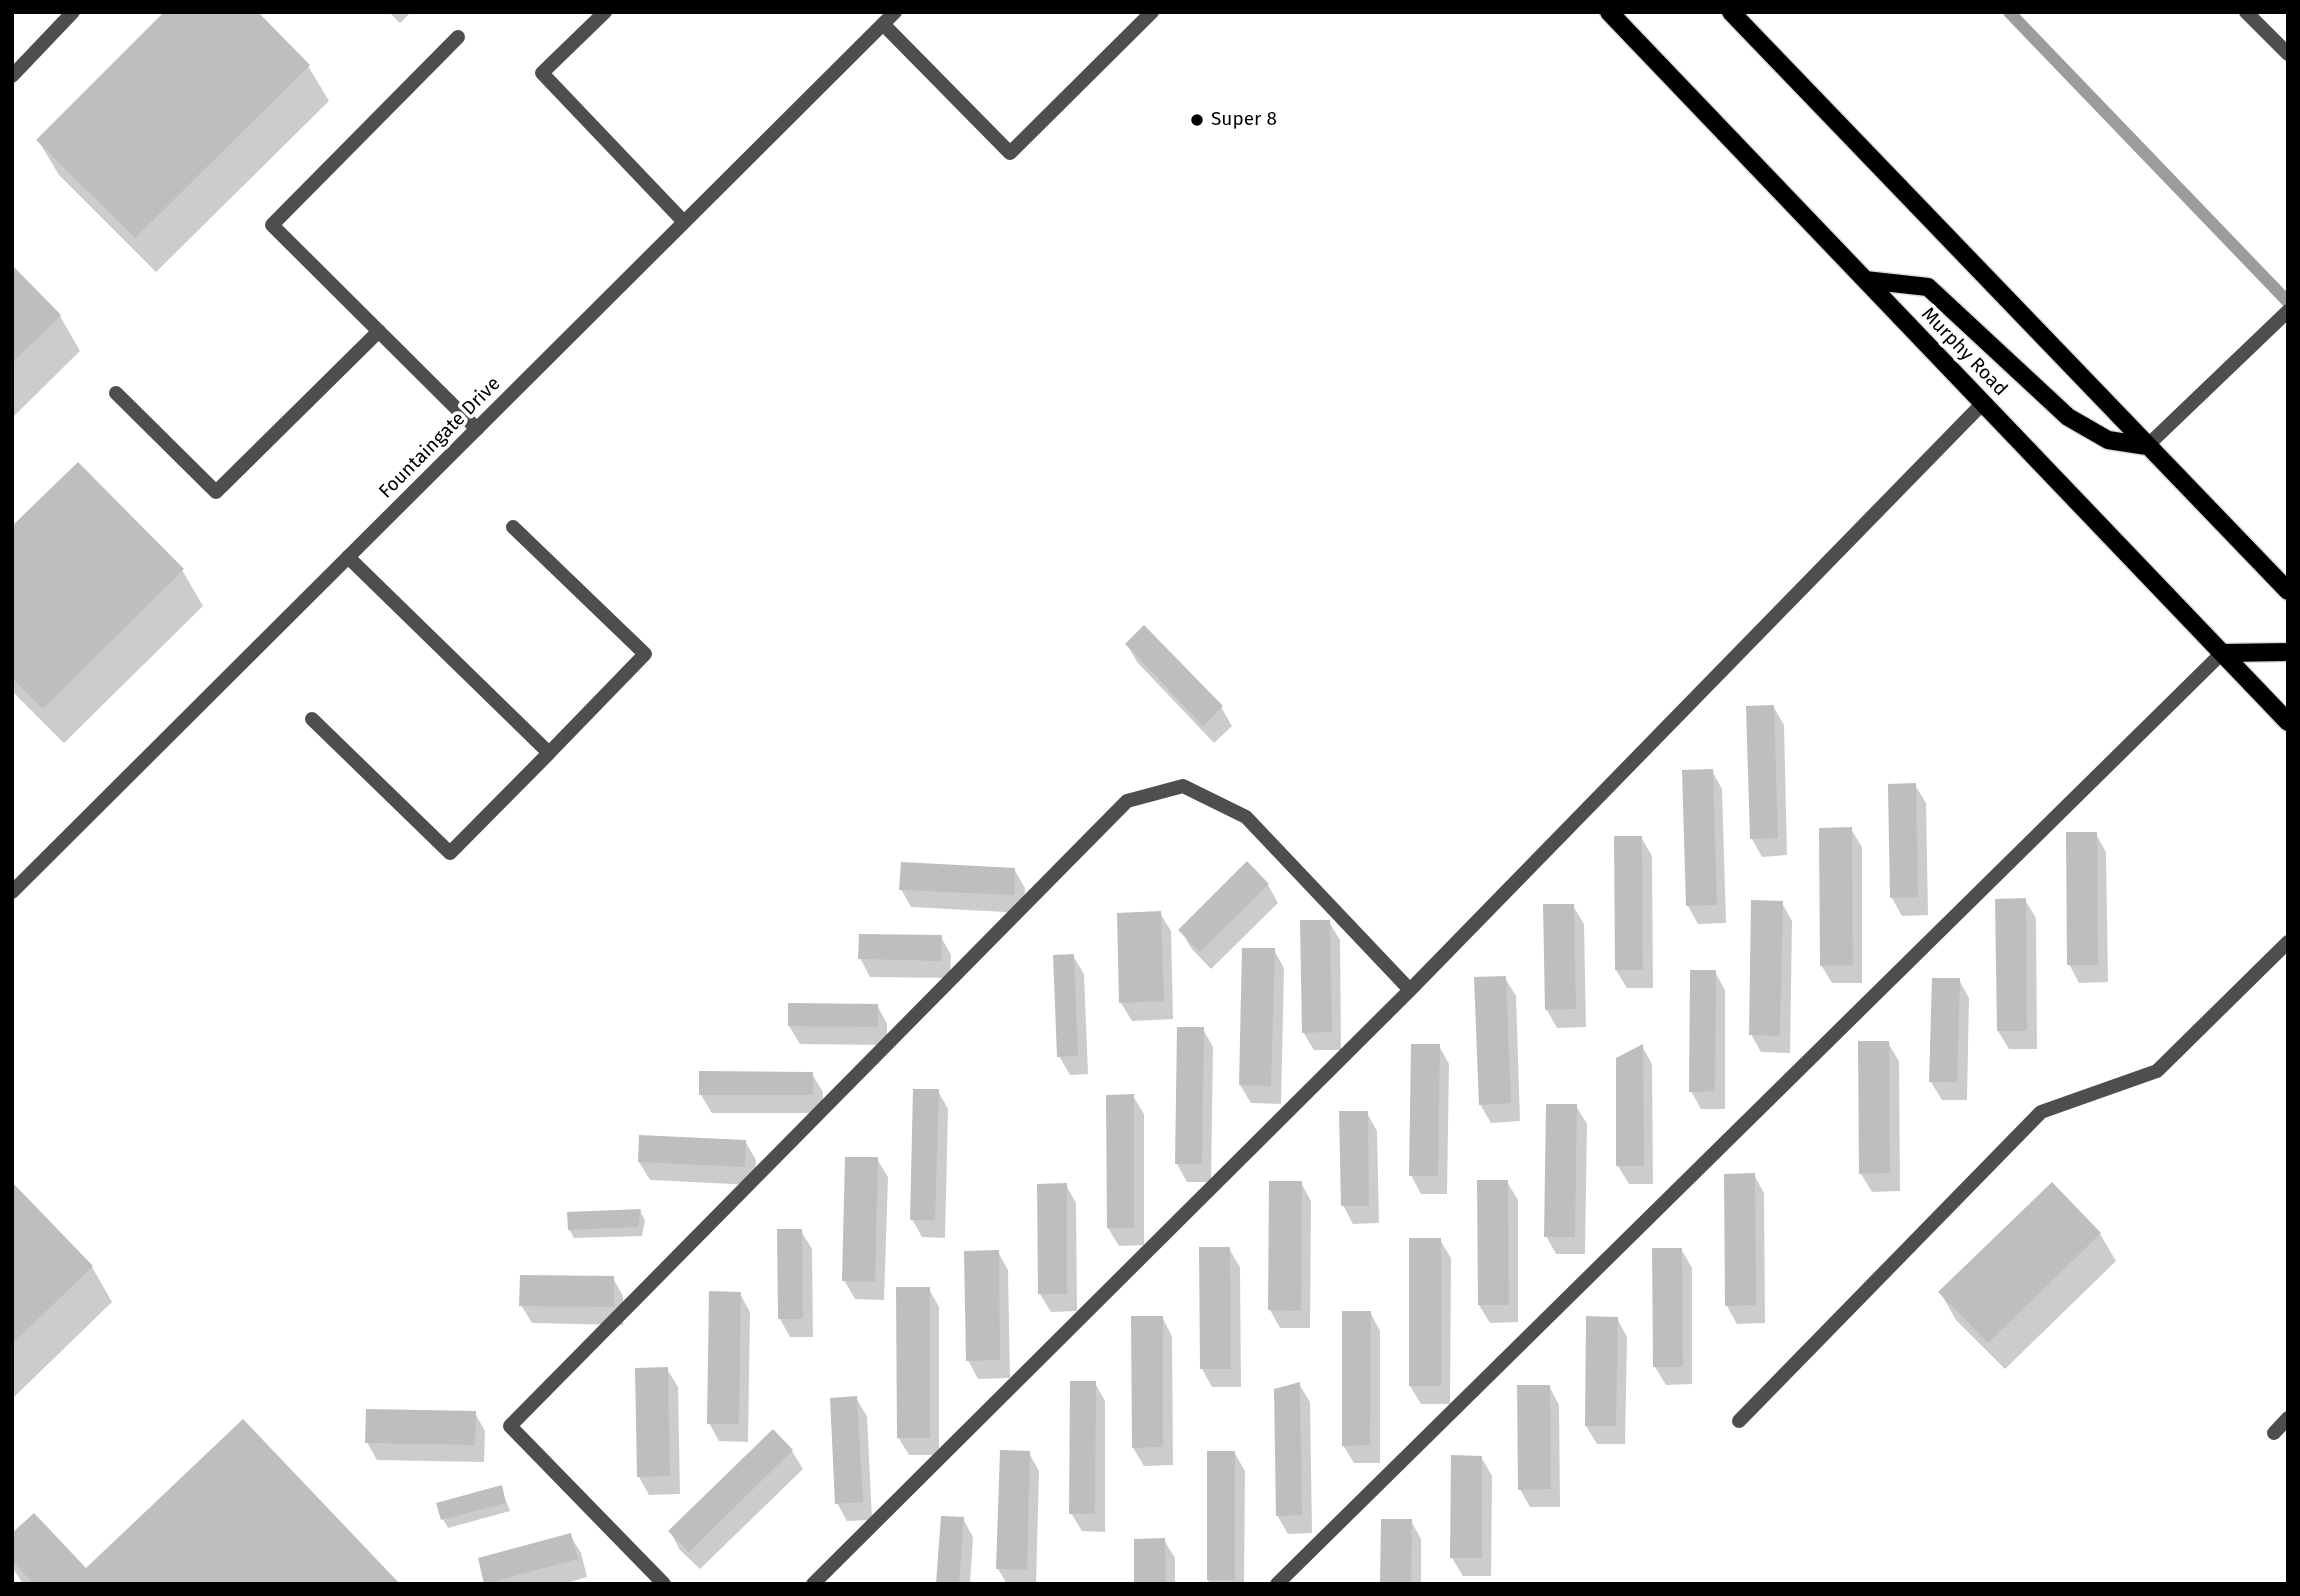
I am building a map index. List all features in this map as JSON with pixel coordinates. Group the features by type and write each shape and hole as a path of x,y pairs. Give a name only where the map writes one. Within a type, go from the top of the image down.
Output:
{"main road":[{"name":"Murphy Road","path":"1609,12 2288,722"},
{"path":"1731,12 2288,591"},
{"path":"1865,280 1928,287 2068,417 2108,440 2147,446"},
{"path":"2222,653 2288,652"}],"street":[{"path":"12,76 73,12"},
{"path":"605,12 542,73 684,222"},
{"name":"Fountaingate Drive","path":"12,891 895,12"},
{"path":"883,24 1010,153 1152,12"},
{"path":"2246,12 2288,54"},
{"path":"458,37 272,225 477,429"},
{"path":"2147,446 2288,311"},
{"path":"116,393 216,492 379,331"},
{"path":"813,1584 1410,990 1984,402"},
{"path":"312,719 450,853 645,654 513,527"},
{"path":"348,557 549,752"},
{"path":"1276,1584 2222,653"},
{"path":"664,1584 510,1426 1127,800 1183,786 1246,817 1410,990"},
{"path":"1740,1421 2041,1112 2157,1071 2288,942"},
{"path":"2274,1433 2288,1418"}],"building":[{"path":"164,12 258,12 310,65 135,238 36,140"},
{"path":"12,265 61,315 12,363"},
{"path":"78,462 184,569 43,709 12,678 12,526"},
{"path":"1144,625 1223,706 1203,726 1125,644"},
{"path":"1774,705 1778,838 1750,839 1746,706"},
{"path":"1713,769 1717,905 1686,906 1682,770"},
{"path":"1916,783 1918,897 1890,898 1888,784"},
{"path":"1852,827 1853,965 1820,966 1819,828"},
{"path":"2066,832 2097,832 2098,965 2067,965"},
{"path":"1614,836 1642,836 1643,970 1615,970"},
{"path":"1247,861 1269,884 1200,952 1178,930"},
{"path":"901,862 1015,868 1014,895 899,890"},
{"path":"2026,898 2027,1031 1997,1031 1995,899"},
{"path":"1751,900 1783,901 1780,1036 1749,1035"},
{"path":"1543,904 1574,904 1576,1009 1545,1010"},
{"path":"1161,911 1164,1001 1119,1003 1117,913"},
{"path":"1300,920 1330,920 1332,1032 1302,1033"},
{"path":"859,934 942,935 941,961 858,959"},
{"path":"1242,948 1275,948 1271,1086 1239,1085"},
{"path":"1074,954 1078,1056 1057,1057 1053,955"},
{"path":"1690,970 1716,970 1715,1091 1689,1092"},
{"path":"1506,976 1511,1103 1479,1105 1474,977"},
{"path":"1932,978 1960,978 1957,1082 1929,1082"},
{"path":"788,1003 878,1004 878,1027 788,1026"},
{"path":"1177,1027 1204,1027 1202,1164 1175,1164"},
{"path":"1858,1041 1889,1041 1890,1173 1859,1174"},
{"path":"1411,1044 1440,1044 1438,1176 1409,1176"},
{"path":"1643,1044 1644,1166 1616,1166 1616,1058"},
{"path":"699,1071 813,1072 813,1095 699,1095"},
{"path":"913,1089 939,1089 935,1220 910,1220"},
{"path":"1134,1094 1134,1228 1107,1228 1106,1095"},
{"path":"1546,1104 1577,1104 1575,1237 1544,1237"},
{"path":"1339,1111 1368,1111 1369,1206 1341,1206"},
{"path":"639,1135 746,1140 745,1167 638,1162"},
{"path":"845,1157 878,1157 875,1282 842,1281"},
{"path":"1755,1173 1756,1305 1725,1306 1724,1174"},
{"path":"1477,1180 1508,1180 1509,1305 1478,1305"},
{"path":"1269,1181 1302,1181 1301,1311 1268,1310"},
{"path":"12,1182 93,1266 12,1344"},
{"path":"2052,1182 2101,1233 1988,1343 1938,1292"},
{"path":"1067,1183 1067,1294 1038,1294 1037,1184"},
{"path":"641,1209 638,1227 568,1230 567,1212"},
{"path":"777,1229 802,1229 803,1319 778,1319"},
{"path":"1409,1238 1441,1238 1441,1386 1409,1386"},
{"path":"1199,1247 1230,1247 1231,1369 1200,1369"},
{"path":"1652,1248 1682,1248 1683,1367 1653,1367"},
{"path":"999,1250 1000,1360 966,1361 964,1251"},
{"path":"520,1275 614,1276 614,1307 519,1306"},
{"path":"896,1287 930,1287 930,1438 897,1438"},
{"path":"709,1291 741,1292 739,1424 707,1424"},
{"path":"1342,1311 1371,1311 1370,1445 1342,1446"},
{"path":"1131,1316 1163,1316 1163,1447 1132,1448"},
{"path":"1586,1316 1618,1317 1616,1426 1585,1426"},
{"path":"668,1367 670,1476 637,1477 635,1368"},
{"path":"1070,1381 1096,1381 1095,1514 1069,1514"},
{"path":"1300,1382 1302,1515 1276,1516 1274,1389"},
{"path":"1517,1385 1550,1385 1551,1489 1518,1490"},
{"path":"857,1396 863,1502 835,1504 830,1398"},
{"path":"366,1409 476,1411 475,1445 365,1443"},
{"path":"243,1419 400,1584 34,1584 12,1561 12,1533 34,1513 86,1568"},
{"path":"773,1429 793,1450 689,1552 668,1531"},
{"path":"1000,1450 1030,1451 1027,1570 996,1569"},
{"path":"1207,1451 1235,1451 1235,1580 1207,1580"},
{"path":"1451,1455 1482,1456 1482,1558 1450,1558"},
{"path":"502,1485 506,1503 441,1520 436,1503"},
{"path":"941,1516 964,1517 959,1584 936,1584"},
{"path":"1381,1519 1412,1519 1411,1584 1380,1584"},
{"path":"571,1533 578,1559 484,1584 478,1558"},
{"path":"1165,1538 1166,1584 1134,1584 1134,1539"}],"waterway":[{"path":"2009,12 2288,302"}],"place":[{"name":"Super 8","path":"1197,120"}]}
